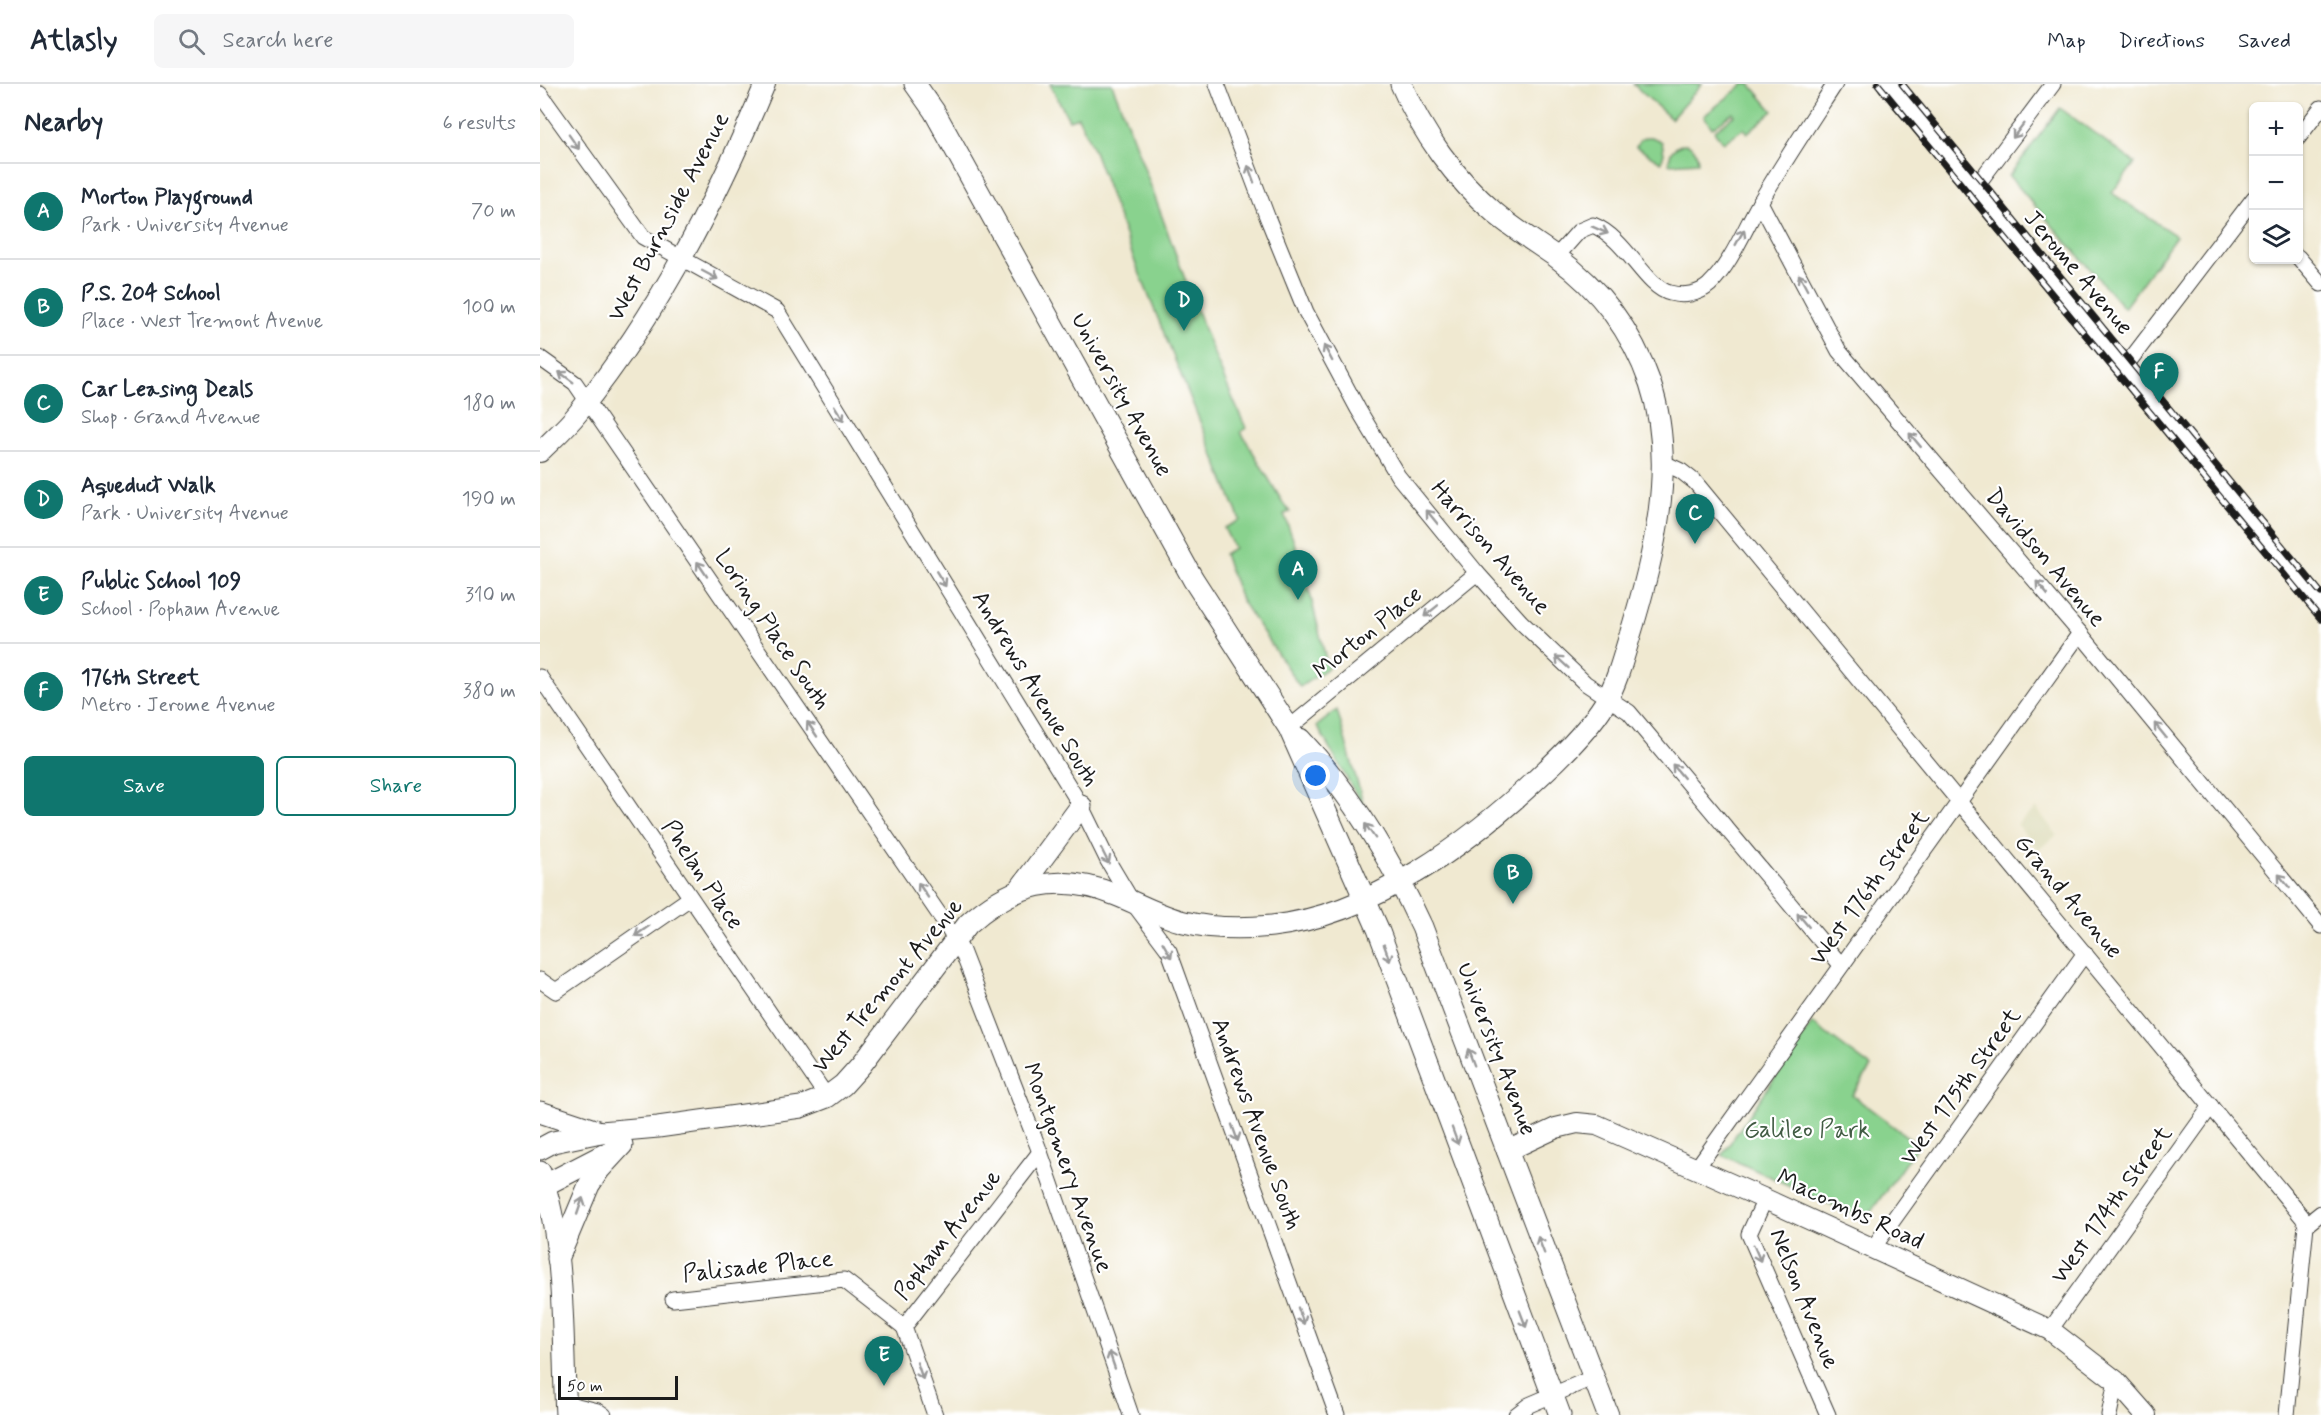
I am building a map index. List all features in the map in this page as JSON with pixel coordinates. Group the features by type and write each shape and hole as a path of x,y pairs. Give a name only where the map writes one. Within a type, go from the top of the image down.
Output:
{"main road":[{"name":"University Avenue","path":"915,84 934,111 1193,579 1289,728 1384,944 1560,1415"},
{"name":"West Tremont Avenue","path":"540,1149 553,1142 600,1132 785,1111 827,1097 843,1085 861,1065 955,939 980,912 1019,890 1050,883 1082,885 1185,922 1227,928 1294,923 1365,899 1401,880 1461,841 1531,785 1582,733 1608,698 1619,670 1643,590 1657,519 1662,462 1658,416 1650,384 1636,348 1600,296 1556,257 1494,212 1461,180 1431,140 1401,84"},
{"name":"Jerome Avenue","path":"1888,84 2124,368 2317,594"},
{"name":"University Avenue","path":"1289,728 1320,760 1401,880 1422,927 1608,1415"},
{"path":"1019,890 1081,806"},
{"path":"540,1112 600,1132"},
{"name":"West Tremont Avenue","path":"543,1179 658,1127"},
{"path":"558,1260 589,1185 599,1170 622,1145"},
{"path":"543,1179 552,1213 558,1260 565,1409"}],"street":[{"name":"West Burnside Avenue","path":"540,452 578,413 637,332 681,259 722,180 765,84"},
{"name":"Harrison Avenue","path":"1217,84 1306,312 1358,410 1398,476 1477,573 1521,622 1585,682 1629,712 1841,965"},
{"path":"1556,257 1579,231 1593,225 1612,236 1658,288 1670,293 1700,292 1710,284 1728,259 1760,202 1835,84"},
{"path":"1974,189 2053,84"},
{"name":"Andrews Avenue South","path":"540,94 637,231 650,242 777,311 1081,806 1108,861 1133,903 1169,951 1337,1415"},
{"path":"2303,131 2321,108"},
{"name":"Davidson Avenue","path":"1760,202 1839,351 2080,633 2321,926"},
{"path":"2124,368 2249,205"},
{"path":"2303,263 2321,284"},
{"name":"Loring Place South","path":"540,358 575,383 955,939"},
{"name":"Grand Avenue","path":"1662,462 1681,471 1695,482 2301,1215 2306,1225"},
{"name":"Morton Place","path":"1289,728 1477,573"},
{"name":"West 176th Street","path":"1696,1169 2080,633"},
{"name":"Phelan Place","path":"540,677 827,1097"},
{"path":"540,980 556,991 690,898"},
{"name":"Montgomery Avenue","path":"955,939 962,951 1040,1152 1131,1415"},
{"name":"West 175th Street","path":"1873,1248 2085,953"},
{"name":"West 174th Street","path":"2049,1330 2211,1106"},
{"name":"Macombs Road","path":"1507,1151 1556,1128 1577,1123 1597,1125 1765,1199 2049,1330 2116,1381 2146,1415"},
{"name":"Popham Avenue","path":"935,1415 904,1327 1040,1152"},
{"name":"Nelson Avenue","path":"1765,1199 1749,1234 1828,1415"},
{"path":"2287,1415 2306,1225 2321,1212"},
{"name":"Palisade Place","path":"673,1299 844,1280 904,1327"},
{"path":"1516,1415 1529,1405 1592,1378"},
{"path":"2109,1415 2116,1381"},
{"path":"565,1409 598,1411 604,1415"}],"shaded area":[{"path":"2036,808 2057,835 2038,850 2017,824"}],"green space":[{"path":"1050,84 1112,84 1193,300 1246,428 1241,432 1290,512 1284,514 1305,573 1328,668 1300,687 1241,600 1224,554 1234,548 1224,528 1240,520 1135,262 1094,151 1078,117 1069,120"},
{"path":"1633,84 1702,84 1671,119"},
{"path":"1744,84 1750,84 1773,111 1747,133 1744,128 1723,143 1714,131 1735,115 1733,113 1712,128 1704,116"},
{"path":"2060,108 2135,163 2112,193 2176,236 2124,308 2009,176"},
{"path":"1646,137 1662,142 1664,154 1661,162 1636,147 1640,140"},
{"path":"1683,144 1690,145 1694,149 1698,162 1669,164 1672,151"},
{"path":"1337,710 1365,810 1317,726"},
{"name":"Galileo Park","path":"1812,1023 1871,1067 1852,1095 1918,1145 1865,1220 1722,1155"}],"railway":[{"path":"1878,84 2321,619"},
{"path":"1902,84 2321,593"}],"place":[{"name":"Aqueduct Walk","path":"1184,331"},
{"name":"176th Street","path":"2159,403"},
{"name":"Car Leasing Deals","path":"1695,544"},
{"name":"Morton Playground","path":"1298,600"},
{"name":"P.S. 204 School","path":"1513,904"},
{"name":"Public School 109","path":"884,1386"}]}
